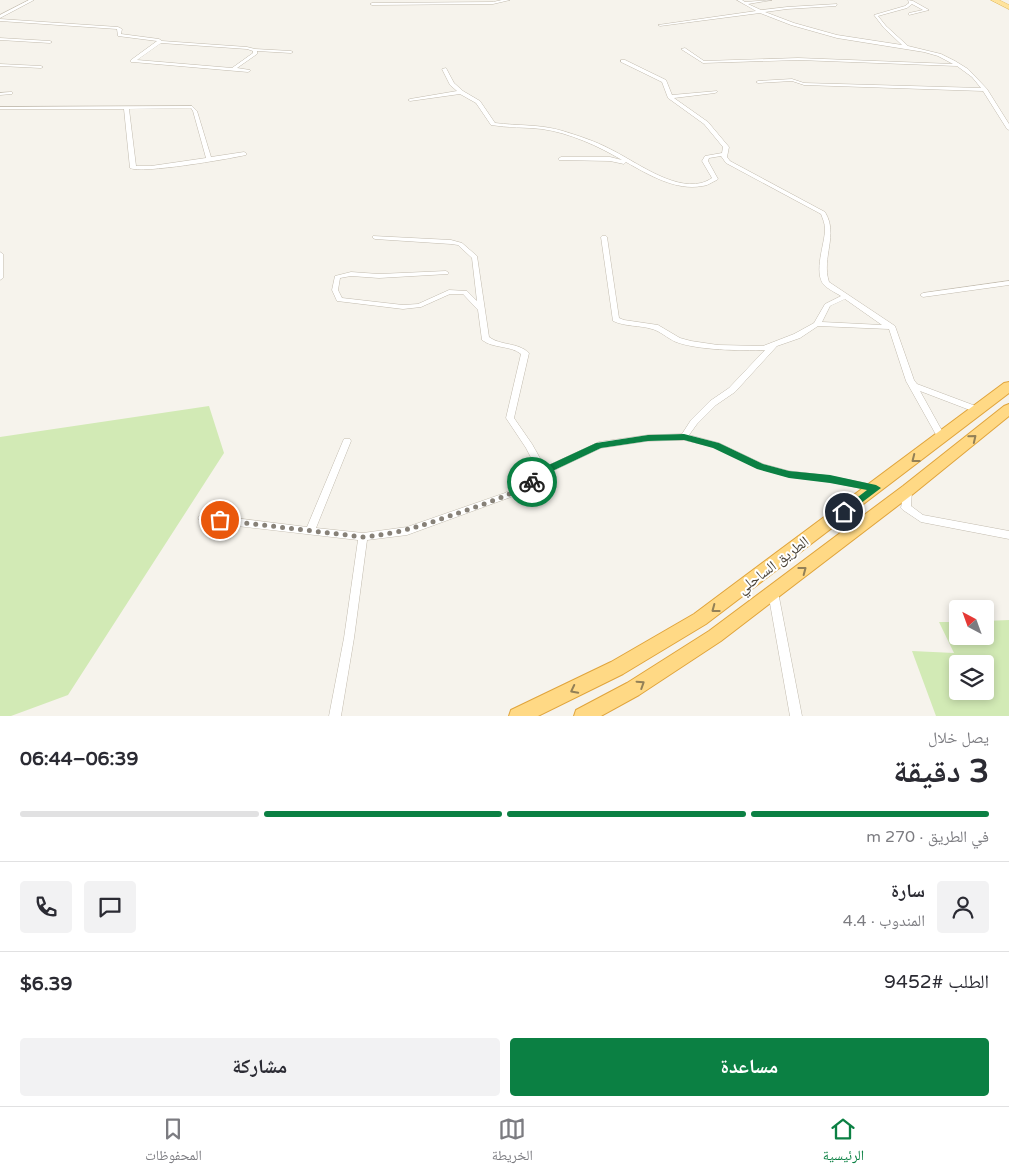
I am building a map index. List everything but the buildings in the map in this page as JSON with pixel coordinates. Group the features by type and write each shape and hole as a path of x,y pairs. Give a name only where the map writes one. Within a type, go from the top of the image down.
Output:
{"highway":[{"name":"الطريق الساحلي","path":"518,716 617,668 700,619 1009,386"},
{"name":"الطريق الساحلي","path":"584,716 633,689 715,636 908,490 1009,409"}],"main road":[{"path":"994,0 1009,7"}],"street":[{"path":"0,18 32,0"},
{"path":"372,4 493,3 508,0"},
{"path":"739,0 762,11 841,38 906,46 928,51 958,65 974,77 985,90 1009,128"},
{"path":"744,3 770,0"},
{"path":"907,0 927,10 910,14"},
{"path":"906,46 885,28 876,15 906,6 912,2"},
{"path":"660,25 762,11 836,5"},
{"path":"0,18 118,28 120,29 119,34 159,40 160,42 291,52"},
{"path":"0,39 50,42"},
{"path":"160,42 133,61 248,71"},
{"path":"683,49 703,62 798,59 958,65"},
{"path":"233,69 255,52 255,50"},
{"path":"623,61 664,81 670,97 716,133 726,146 724,158 728,162 823,213 827,220 822,266 826,283 892,328 910,381 942,438"},
{"path":"0,65 41,67"},
{"path":"444,69 452,84 478,102 493,124 531,125 556,130 606,149 669,181 702,184 715,179 705,161 707,156 724,154"},
{"path":"758,82 792,80 804,84 985,90"},
{"path":"410,100 461,92"},
{"path":"670,97 714,92"},
{"path":"0,94 10,93"},
{"path":"126,107 133,168 209,160 244,154"},
{"path":"0,108 194,108 209,160"},
{"path":"561,158 610,159 633,164"},
{"path":"604,236 612,300 618,321 647,325 664,331 678,340 704,346 744,349 773,346 797,336 818,324 885,326 892,328"},
{"path":"375,237 451,242 460,244 470,251 477,265 485,338 488,341 519,347 525,353 510,418 530,446 543,472"},
{"path":"0,254 0,278"},
{"path":"446,273 380,276 351,274 338,277 335,290 339,300 403,307 419,306 448,292 465,292 481,309"},
{"path":"923,295 1009,283"},
{"path":"818,324 827,305 844,297"},
{"path":"684,437 694,422 713,404 732,390 773,346"},
{"path":"914,386 978,410"},
{"path":"203,518 363,537 407,531 508,495 535,480 543,472 599,445 648,438 684,437 716,445 760,466 789,474 830,479 876,488"},
{"path":"310,531 347,441"},
{"path":"908,490 906,508 921,518 1009,535"},
{"path":"335,716 349,638 363,537"},
{"path":"773,592 796,716"}],"green space":[{"path":"209,406 224,453 68,695 11,716 0,716 0,437"},
{"path":"1009,620 1009,716 936,716 912,651 954,653 950,645 994,645 994,621"},
{"path":"939,622 949,622 949,643"}],"way so far":[{"path":"220,520 363,537 383,535 431,524 508,495 532,482"}],"route":[{"path":"532,482 543,472 599,445 648,438 684,437 716,445 760,466 789,474 830,479 876,488 844,512"}]}
